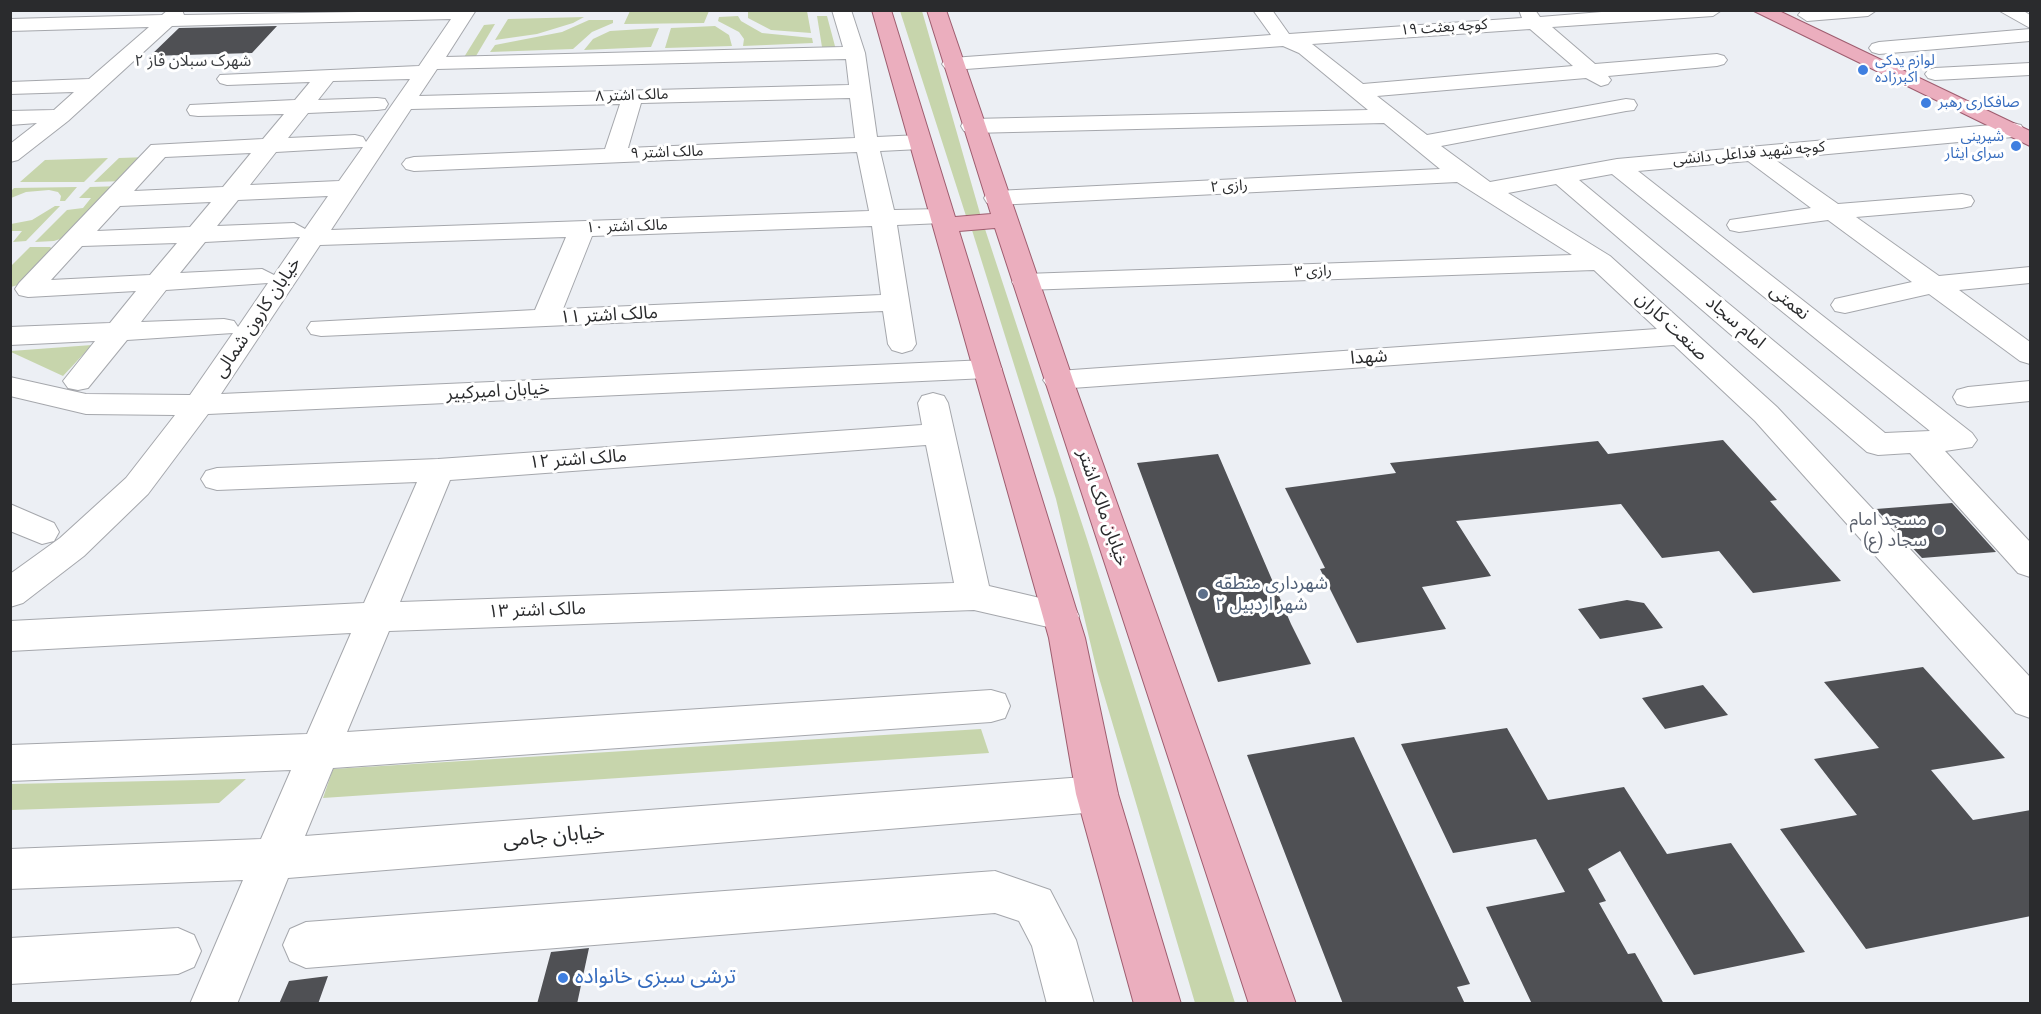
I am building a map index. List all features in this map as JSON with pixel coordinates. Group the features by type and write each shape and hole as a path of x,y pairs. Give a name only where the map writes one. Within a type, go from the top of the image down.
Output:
{"main road":[{"path":"881,10 1061,616 1097,794 1158,1004"},
{"name":"خیابان مالک اشتر","path":"936,10 1024,282 1273,1004"},
{"path":"1761,10 2026,129"},
{"path":"1802,13 1935,74 2026,129"},
{"path":"944,221 1000,209"}],"street":[{"path":"841,10 855,53 867,144 883,218 902,344"},
{"name":"صنعت کاران","path":"1262,10 1283,39 1306,49 1462,175 1601,262 1766,414 2031,702"},
{"path":"1435,10 1452,28"},
{"name":"کوچه بعثت ۱۹","path":"952,64 1452,28 1530,16 1713,10"},
{"path":"1802,13 1868,10"},
{"path":"2007,10 2031,22"},
{"path":"10,25 172,16 467,12"},
{"name":"خیابان کارون شمالی","path":"10,593 72,547 108,516 137,486 199,405 303,234 347,188 467,12"},
{"path":"10,155 60,116 172,16"},
{"path":"1422,143 1626,105 1530,16"},
{"path":"1879,48 2031,35"},
{"path":"226,79 428,68 855,53"},
{"path":"1359,91 1717,60"},
{"path":"1935,74 2031,69"},
{"path":"78,381 327,75"},
{"path":"10,88 94,86"},
{"name":"مالک اشتر ۸","path":"404,103 860,91"},
{"path":"614,155 633,96"},
{"path":"198,110 377,104"},
{"path":"10,118 60,116"},
{"path":"972,126 1391,116"},
{"name":"کوچه شهید فداعلی دانشی","path":"1487,190 1617,166 2026,129"},
{"path":"262,277 28,289 159,150 355,142"},
{"name":"مالک اشتر ۹","path":"414,164 920,142"},
{"path":"1753,154 2031,355"},
{"name":"نعمتی","path":"1617,166 1961,440"},
{"name":"رازی ۲","path":"1000,209 1462,175"},
{"name":"امام سجاد","path":"1560,176 1878,444 1961,440"},
{"path":"113,199 347,188"},
{"path":"1739,225 1833,212 1962,201"},
{"name":"مالک اشتر ۱۰","path":"75,239 198,234 582,229 883,218 944,221"},
{"path":"545,320 582,229"},
{"name":"رازی ۳","path":"1024,282 1601,262"},
{"path":"1845,305 1934,285 2031,275"},
{"name":"مالک اشتر ۱۱","path":"321,328 545,320 897,302"},
{"path":"10,336 224,327"},
{"name":"شهدا","path":"1058,380 1681,336"},
{"name":"خیابان امیرکبیر","path":"18,394 86,405 199,405 987,369"},
{"path":"1968,397 2031,391"},
{"name":"مالک اشتر ۱۲","path":"217,479 438,470 936,419 974,596"},
{"path":"1918,442 2031,564"},
{"path":"213,1004 438,470"},
{"path":"10,516 42,532"},
{"name":"مالک اشتر ۱۳","path":"10,636 376,616 974,596 1061,616"},
{"path":"10,763 320,751 991,706"},
{"name":"خیابان جامی","path":"10,869 274,859 1097,794"},
{"path":"306,945 995,892 1034,905 1053,940 1071,1004"},
{"path":"10,961 178,951"}],"green space":[{"path":"630,10 709,11 704,23 624,24"},
{"path":"807,11 811,33 771,30 748,18 748,12"},
{"path":"900,11 922,11 981,217 967,219"},
{"path":"738,16 741,21 762,33 812,38 813,43 743,46 744,39 739,32 718,21 719,17"},
{"path":"817,16 827,16 836,50 677,55 678,51 822,47"},
{"path":"584,17 573,23 537,34 495,40 508,19"},
{"path":"589,20 613,20 613,23 592,32 573,49 490,52 495,45 562,32"},
{"path":"495,24 476,56 461,62 484,25"},
{"path":"715,26 729,35 732,46 665,48 671,28"},
{"path":"659,28 651,47 584,50 593,39 610,31"},
{"path":"149,157 126,181 94,182 119,158"},
{"path":"108,158 84,182 20,182 45,160"},
{"path":"122,186 75,234 54,241 35,242 67,210 83,208 91,198 79,198 90,187"},
{"path":"77,187 65,201 60,201 61,196 58,192 49,190 26,192 11,198 11,191 14,188"},
{"path":"55,206 60,206 26,241 13,242 22,231 11,231 11,224 32,220"},
{"path":"984,226 1235,1003 1195,1003 1097,671 1056,499 971,227"},
{"path":"30,247 50,247 57,253 31,281 11,287 10,267"},
{"path":"92,345 63,376 11,352 11,351"},
{"path":"981,729 989,753 323,798 333,769"},
{"path":"246,779 219,803 11,810 11,784"}],"building":[{"path":"277,26 252,53 150,56 179,28"},
{"path":"1723,440 1777,500 1770,501 1841,581 1753,593 1719,551 1662,558 1621,504 1456,521 1491,576 1422,587 1446,629 1357,643 1320,569 1325,568 1285,488 1396,473 1390,463 1598,441 1608,454"},
{"path":"1218,454 1291,624 1311,664 1218,682 1137,463"},
{"name":"مسجد امام سجاد (ع)","path":"1952,503 1996,552 1922,558 1876,509"},
{"path":"1627,600 1644,603 1663,628 1600,639 1578,609"},
{"path":"1923,667 2005,758 1931,770 1973,820 2031,810 2031,916 1866,949 1780,829 1857,815 1814,759 1879,748 1824,682"},
{"path":"1703,685 1728,715 1665,729 1642,698"},
{"path":"1507,728 1548,800 1624,787 1667,854 1731,843 1805,952 1694,975 1620,851 1588,869 1606,901 1599,903 1628,954 1635,953 1664,1004 1532,1004 1486,907 1565,892 1536,839 1453,853 1401,744"},
{"path":"1354,737 1470,984 1457,987 1465,1004 1343,1004 1247,755"},
{"name":"ترشی سبزی خانواده","path":"589,948 577,1004 537,1004 551,952"},
{"path":"328,976 318,1004 279,1004 289,981"}],"place":[{"name":"لوازم یدکی اکبرزاده","path":"1863,70"},
{"name":"صافکاری رهبر","path":"1926,103"},
{"name":"شیرینی ‌سرای ایثار","path":"2016,146"},
{"name":"مسجد امام سجاد (ع)","path":"1939,530"},
{"name":"شهرداری منطقه ۲ شهر اردبیل","path":"1203,594"},
{"name":"ترشی سبزی خانواده","path":"563,978"}],"district":[{"name":"شهرک سبلان فاز ۲","path":"193,62"}]}
